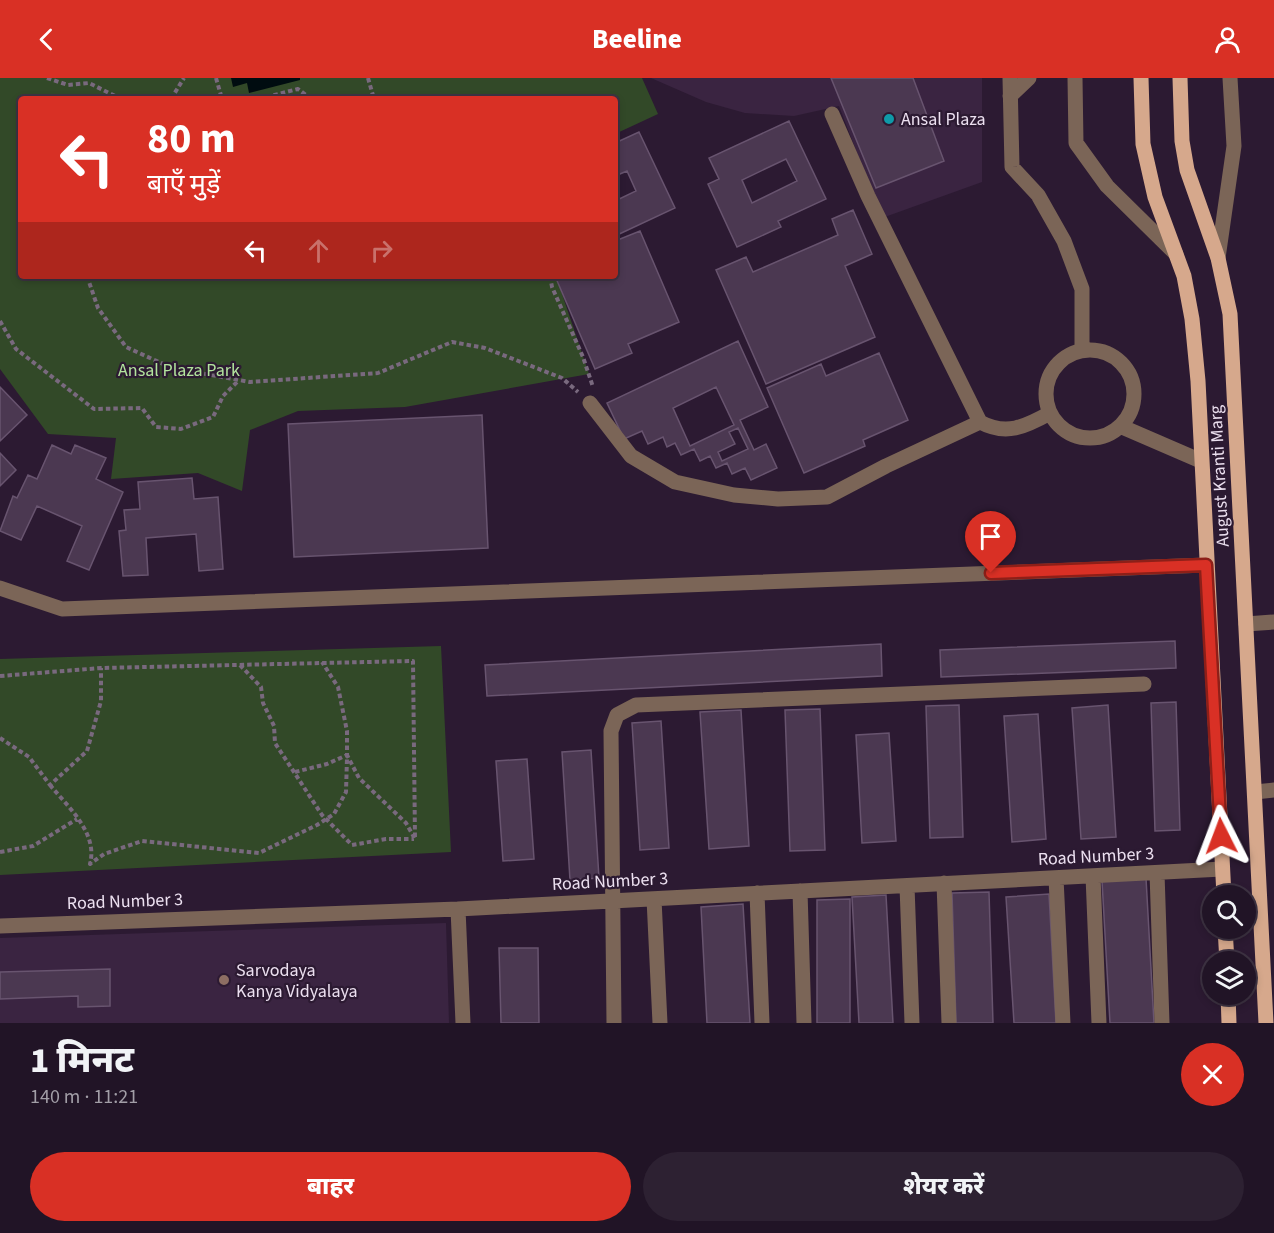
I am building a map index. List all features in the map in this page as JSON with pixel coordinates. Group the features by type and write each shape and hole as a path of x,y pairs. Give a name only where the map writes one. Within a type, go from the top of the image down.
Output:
{"main road":[{"name":"August Kranti Marg","path":"1141,78 1143,144 1148,171 1184,276 1192,319 1223,885"},
{"name":"August Kranti Marg","path":"1180,78 1182,141 1187,170 1218,258 1230,314 1266,1023"},
{"path":"1228,1005 1229,1023"}],"street":[{"path":"1010,78 1012,166 1038,195 1064,241 1082,289 1082,350"},
{"path":"1010,96 1029,78"},
{"path":"1075,78 1076,143 1107,186 1176,254"},
{"path":"1218,258 1234,146 1230,78"},
{"path":"832,114 868,196 980,422 996,430 1029,426 1050,413"},
{"path":"1082,350 1105,352 1119,360 1128,371 1134,385 1134,400 1129,414 1120,426 1109,434 1095,438 1068,433 1050,413 1046,400 1050,374 1064,359 1082,350"},
{"path":"592,398 631,456 675,483 734,495 778,499 827,497 886,466 980,422"},
{"path":"1120,426 1201,461"},
{"path":"0,588 62,609 1206,565"},
{"path":"1246,624 1274,622"},
{"path":"614,1023 610,732 617,715 636,705 1144,684"},
{"path":"1255,792 1274,790"},
{"name":"Road Number 3","path":"0,926 459,909 1222,869"},
{"path":"1157,873 1162,1023"},
{"path":"1093,876 1099,1023"},
{"path":"1056,878 1064,1023"},
{"path":"944,884 949,1023"},
{"path":"907,885 912,1023"},
{"path":"800,891 804,1023"},
{"path":"757,893 762,1023"},
{"path":"654,899 660,1023"},
{"path":"459,909 463,1023"}],"path":[{"path":"47,78 68,85 89,83 115,96"},
{"path":"173,96 184,78"},
{"path":"216,78 221,96"},
{"path":"368,78 373,96"},
{"path":"271,96 298,89 307,96"},
{"path":"88,279 98,308 126,347 172,368 239,380 378,373 452,342 485,348 562,378 592,398"},
{"path":"551,279 583,357 592,398"},
{"path":"0,321 16,349 94,409 142,408 156,427 180,429 213,417 223,396 239,380"},
{"path":"0,676 101,668 413,661 415,839"},
{"path":"0,738 28,757 86,830 93,851 90,864 104,854 142,842 259,853 327,819 338,809 346,792 347,731 338,687 321,662"},
{"path":"240,664 261,687 263,703 274,726 275,743 327,819 352,845 386,839 415,839"},
{"path":"50,785 87,750 101,701 101,668"},
{"path":"295,772 327,764 347,754"},
{"path":"347,754 360,778 406,823 415,839"},
{"path":"0,852 33,846 77,819"}],"shaded area":[{"path":"231,78 300,78 300,80 249,93 247,83 233,87"},
{"name":"Ansal Plaza","path":"651,78 982,78 982,182 882,218 839,106 794,116 745,113 706,102"},
{"name":"Sarvodaya Kanya Vidyalaya","path":"446,923 449,1023 0,1023 0,938"}],"green space":[{"name":"Ansal Plaza Park","path":"0,78 642,78 658,114 618,133 618,96 18,96 18,279 557,279 589,374 405,407 298,411 250,430 242,491 198,473 111,479 116,438 48,434 0,369"},
{"path":"441,646 451,852 0,875 0,659"}],"building":[{"name":"Ansal Plaza","path":"831,78 913,78 944,161 876,188"},
{"path":"789,121 826,199 778,221 781,227 737,247 708,184 719,179 709,158","holes":["786,159 797,181 752,203 742,180"]},
{"path":"639,132 675,208 618,235 618,200 636,191 627,171 618,175 618,142"},
{"path":"853,210 872,254 845,266 875,337 766,384 716,270 746,257 753,272 838,235 832,219"},
{"path":"640,231 679,322 628,344 632,353 595,369 556,279 618,279 618,240"},
{"path":"738,341 768,407 740,420 754,450 766,444 777,468 751,480 745,468 732,474 727,463 716,468 710,456 700,461 694,449 681,455 675,443 667,447 663,437 648,444 642,431 624,439 607,403","holes":["716,387 734,425 690,446 673,408","738,428 748,449 722,461 718,452 735,444 729,432"]},
{"path":"879,353 908,420 863,440 865,446 804,473 767,388 821,364 826,376"},
{"path":"0,387 27,415 0,441"},
{"path":"482,415 488,548 294,557 288,424"},
{"path":"52,445 71,454 75,445 106,458 96,479 123,492 89,570 67,561 82,526 37,506 21,540 0,531 13,496 17,498 28,475 37,479"},
{"path":"0,453 16,470 0,486"},
{"path":"192,478 194,499 218,497 223,569 199,571 196,534 146,538 148,575 123,576 119,531 126,530 124,510 140,509 138,482"},
{"path":"1175,641 1176,668 941,677 940,650"},
{"path":"881,644 882,676 487,696 485,665"},
{"path":"1176,702 1180,830 1155,831 1151,703"},
{"path":"959,705 963,837 930,838 926,706"},
{"path":"1108,705 1116,837 1081,839 1072,708"},
{"path":"820,709 825,850 790,851 785,710"},
{"path":"741,710 749,846 709,849 700,712"},
{"path":"1038,714 1046,839 1012,842 1004,716"},
{"path":"661,721 669,848 640,850 632,723"},
{"path":"889,733 896,841 862,843 856,735"},
{"path":"591,750 599,878 570,880 562,752"},
{"path":"527,759 534,859 503,861 496,761"},
{"path":"1146,878 1154,1023 1110,1023 1102,881"},
{"path":"989,892 993,1023 956,1023 952,893"},
{"path":"1049,894 1056,1023 1014,1023 1006,897"},
{"path":"886,895 893,1023 859,1023 852,897"},
{"path":"850,899 850,1023 817,1023 817,900"},
{"path":"743,904 750,1023 707,1023 701,907"},
{"path":"499,948 538,948 539,1023 501,1023"},
{"path":"110,969 110,1006 78,1007 78,996 0,999 0,972"}],"place":[{"name":"Ansal Plaza","path":"889,119"},
{"name":"Sarvodaya Kanya Vidyalaya","path":"224,980"}],"route":[{"path":"991,573 1206,565 1212,635 1221,836"}]}
